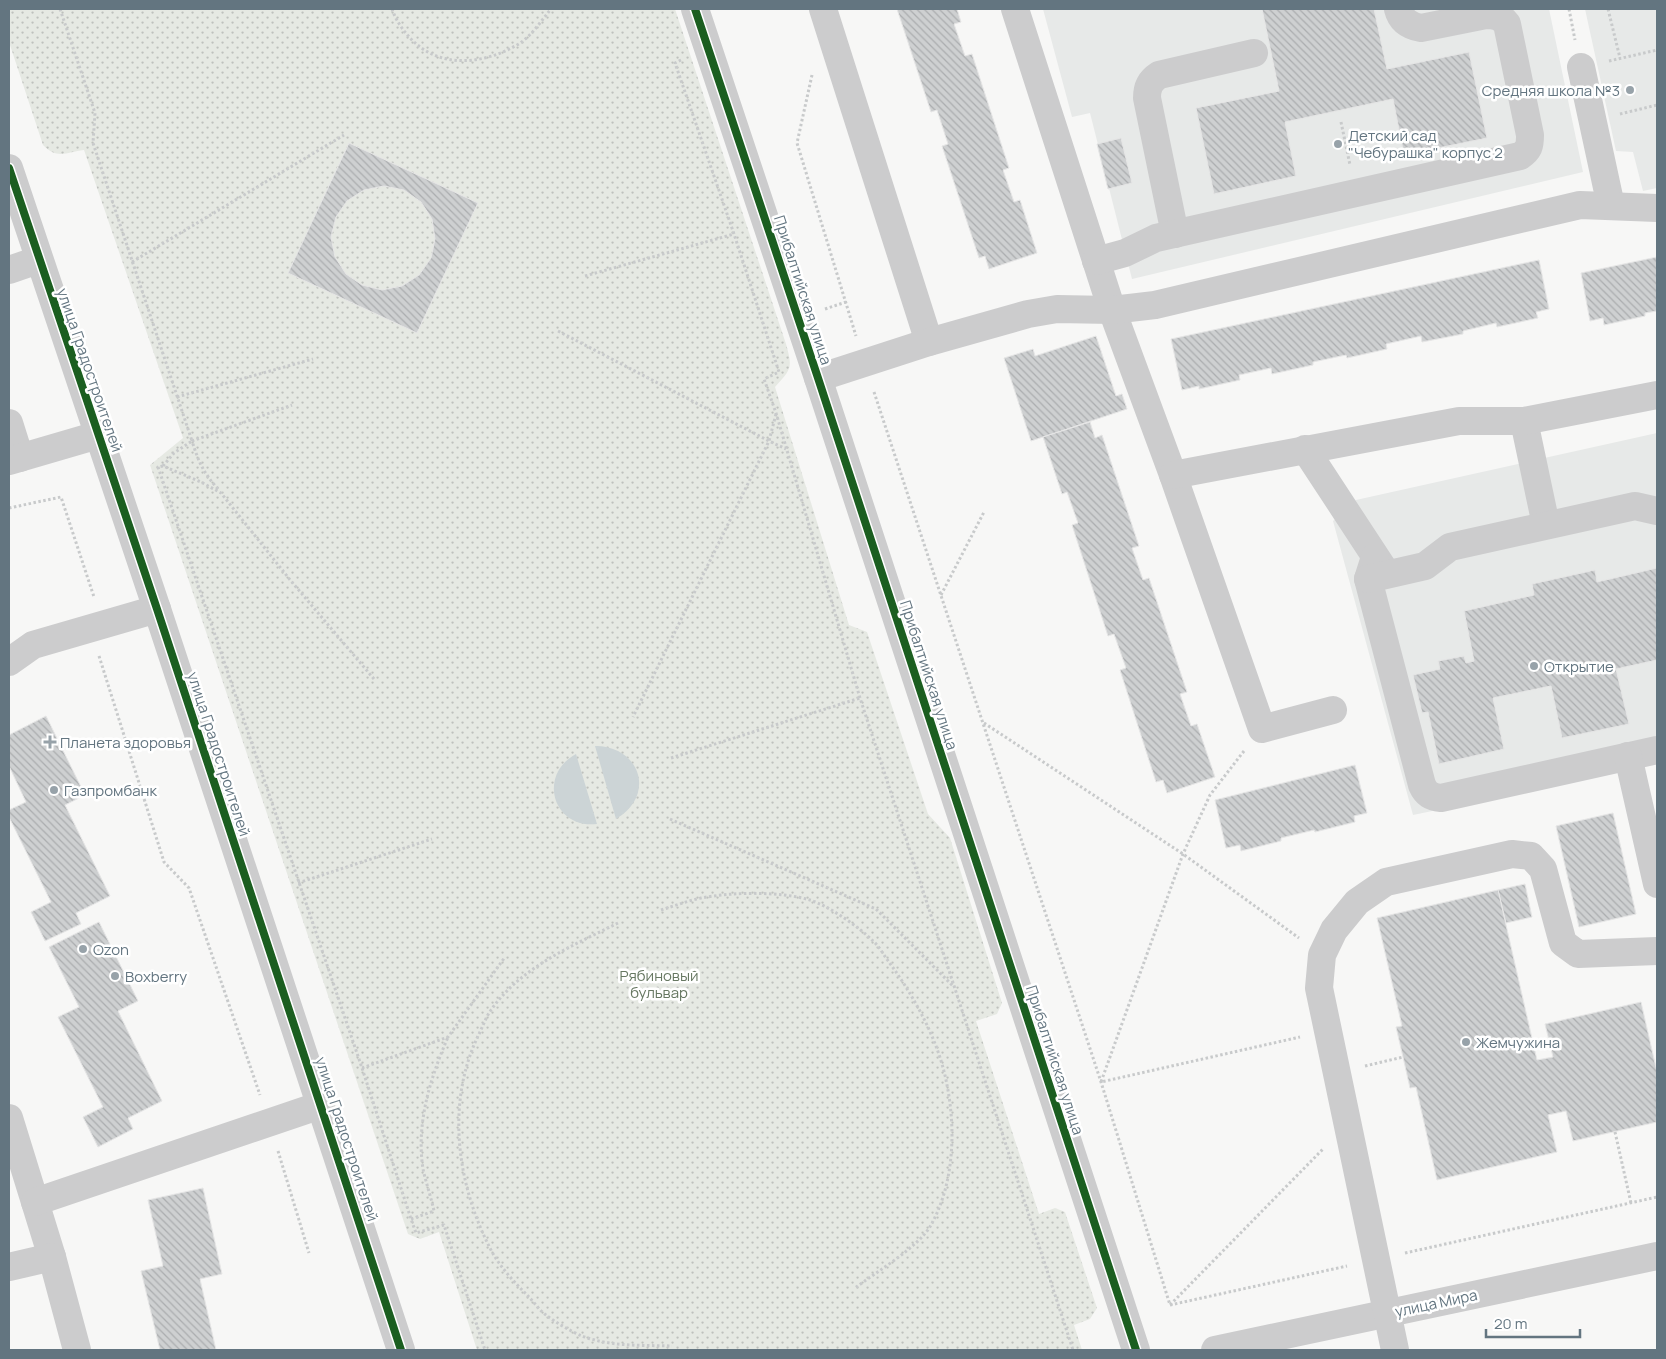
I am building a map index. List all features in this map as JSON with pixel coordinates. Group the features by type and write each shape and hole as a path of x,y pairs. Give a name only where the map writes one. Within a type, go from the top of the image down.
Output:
{"street":[{"name":"Прибалтийская улица","path":"694,9 818,378 1136,1350"},
{"path":"823,9 929,342"},
{"path":"1015,9 1112,310 1173,475 1262,729 1333,710"},
{"path":"1096,261 1125,253 1156,238 1520,156 1527,152 1530,146 1530,135 1507,24 1503,18 1486,14 1421,28 1413,27 1405,22 1398,9"},
{"path":"1175,234 1147,98 1147,88 1151,80 1158,75 1254,53"},
{"path":"1581,68 1611,206"},
{"name":"улица Градостроителей","path":"9,168 38,260 157,608 401,1350"},
{"path":"818,378 929,342 1028,314 1058,309 1112,310 1154,305 1580,206 1657,208"},
{"path":"9,270 38,260"},
{"path":"1173,475 1459,421 1524,421 1657,395"},
{"path":"1524,421 1546,525"},
{"path":"9,422 14,459 98,435"},
{"path":"1304,450 1377,570 1425,792 1432,797 1441,798 1657,750"},
{"path":"1377,570 1425,566 1450,547 1546,525 1635,506 1657,510"},
{"path":"9,662 33,645 96,628 157,608"},
{"path":"1628,756 1657,884"},
{"path":"1395,1350 1319,988 1322,955 1334,930 1356,902 1386,882 1512,854 1531,856 1543,869 1563,943 1578,954 1657,951"},
{"path":"35,1202 321,1105"},
{"path":"9,1118 52,1257 77,1350"},
{"name":"улица Мира","path":"1215,1350 1657,1256"},
{"path":"9,1267 52,1257"}],"path":[{"path":"60,9 95,113 93,143 204,474 221,492 291,581 374,678"},
{"path":"392,9 406,33 422,49 436,57 465,61 488,57 518,44 551,9"},
{"path":"1608,9 1620,58"},
{"path":"1581,68 1657,50"},
{"path":"675,63 779,372 764,379 776,413 860,698 1073,1350"},
{"path":"813,70 797,143 865,363 1101,1082 1170,1305"},
{"path":"1593,120 1657,106"},
{"path":"132,262 344,135"},
{"path":"585,276 734,234"},
{"path":"558,331 786,449"},
{"path":"177,397 313,360"},
{"path":"164,466 174,453 192,441 292,405"},
{"path":"633,717 770,441 776,413"},
{"path":"221,492 164,466 158,467 416,1233 444,1225 485,1350"},
{"path":"9,508 61,496 94,599 99,658 164,862 189,888 269,1123 309,1253"},
{"path":"941,595 984,512"},
{"path":"670,758 860,698"},
{"path":"983,723 1184,854 1322,955"},
{"path":"1101,1082 1184,854 1210,795 1262,729"},
{"path":"670,819 876,909 955,988"},
{"path":"298,883 432,839"},
{"path":"661,910 701,898 746,894 783,895 811,901 844,918 874,942 901,978 920,1012 937,1048 947,1085 952,1121 951,1158 943,1198 930,1227 913,1244 855,1288"},
{"path":"618,923 557,954 527,973 505,992 490,1011 473,1047 463,1078 459,1111 459,1145 474,1211 493,1253 514,1282 546,1316 582,1336 616,1345 672,1346"},
{"path":"411,1219 434,1211 424,1169 421,1140 425,1106 432,1075 448,1037 505,957"},
{"path":"1101,1082 1328,1031"},
{"path":"362,1068 448,1037"},
{"path":"1338,1072 1403,1057"},
{"path":"1170,1305 1348,1123"},
{"path":"1615,1132 1631,1203"},
{"path":"1170,1305 1657,1197"}],"shaded area":[{"name":"Детский сад \"Чебурашка\" корпус 2","path":"1043,9 1549,9 1583,172 1132,279 1090,113 1072,117"},
{"name":"Средняя школа №3","path":"1585,9 1657,9 1657,188 1643,191 1633,152 1616,151"},
{"path":"1657,433 1657,764 1413,815 1333,521 1356,500"},
{"path":"595,746 611,748 623,754 632,763 638,774 639,786 636,798 628,809 616,819"},
{"path":"576,754 597,824 582,823 570,818 561,810 555,799 554,787 557,774 564,763"}],"green space":[{"name":"Рябиновый бульвар","path":"9,9 675,9 786,344 789,368 775,387 849,625 867,632 928,814 950,838 1002,1003 997,1014 976,1021 1039,1214 1055,1208 1065,1212 1097,1308 1090,1319 1074,1325 1082,1350 477,1350 439,1232 420,1239 408,1234 150,465 183,438 84,150 58,154 48,150 43,145 9,42"}],"building":[{"path":"897,9 957,9 961,22 954,24 965,56 972,54 1009,168 1003,170 1014,202 1020,200 1037,253 989,269 985,256 979,258 942,146 948,144 937,110 931,112"},
{"path":"1262,9 1374,9 1387,69 1469,52 1487,138 1404,155 1393,99 1285,122 1296,176 1214,194 1196,108 1279,91"},
{"path":"1121,138 1132,183 1108,189 1097,144"},
{"path":"349,143 478,203 417,333 288,273","holes":["384,186 404,190 421,202 432,219 435,239 431,258 419,275 402,286 382,290 362,285 346,274 335,257 331,237 336,217 347,201 364,190"]},
{"path":"1657,257 1657,311 1645,313 1645,316 1604,325 1603,318 1590,321 1581,273"},
{"path":"1539,260 1549,309 1536,312 1538,318 1497,327 1496,323 1463,331 1463,334 1422,342 1421,336 1386,344 1387,349 1347,358 1346,355 1313,362 1313,365 1272,374 1271,368 1239,375 1240,380 1199,389 1199,386 1182,390 1171,339"},
{"path":"1096,336 1116,396 1122,394 1127,409 1031,441 1004,358 1033,349 1035,356"},
{"path":"1090,422 1095,438 1102,435 1139,546 1132,548 1143,580 1149,578 1187,692 1180,694 1191,726 1197,724 1215,777 1167,793 1163,780 1156,782 1120,670 1126,668 1114,634 1108,636 1072,525 1078,523 1067,492 1062,494 1043,437"},
{"name":"Открытие","path":"1657,568 1657,660 1616,669 1629,724 1562,738 1551,686 1493,698 1504,749 1439,764 1428,712 1422,713 1413,675 1440,669 1438,661 1464,656 1466,663 1474,661 1464,611 1534,595 1532,584 1595,570 1597,582"},
{"path":"46,716 85,795 65,805 110,896 76,913 81,924 45,941 31,912 51,902 9,817 9,810 26,802 9,766 9,735"},
{"path":"1355,765 1367,813 1354,816 1355,822 1281,838 1281,841 1241,851 1240,845 1226,848 1215,800"},
{"path":"1613,813 1636,914 1579,927 1556,826"},
{"path":"1525,884 1532,917 1506,923 1498,890"},
{"name":"Жемчужина","path":"1498,890 1537,1060 1553,1057 1545,1024 1641,1002 1657,1072 1657,1122 1573,1141 1566,1111 1548,1115 1557,1152 1437,1180 1416,1087 1410,1088 1396,1027 1402,1026 1377,918"},
{"path":"99,922 138,1001 118,1011 162,1101 128,1118 133,1129 98,1147 83,1117 103,1107 58,1017 79,1007 49,947"},
{"path":"203,1188 222,1274 200,1279 216,1350 160,1350 141,1271 163,1266 148,1200"}],"cycle path":[{"path":"695,9 818,378 1136,1350"},
{"path":"9,168 157,609 401,1350"}],"place":[{"name":"Средняя школа №3","path":"1630,90"},
{"name":"Детский сад \"Чебурашка\" корпус 2","path":"1338,144"},
{"name":"Открытие","path":"1534,666"},
{"name":"Планета здоровья","path":"50,742"},
{"name":"Газпромбанк","path":"54,790"},
{"name":"Ozon","path":"83,949"},
{"name":"Boxberry","path":"115,976"},
{"name":"Жемчужина","path":"1466,1042"}]}
